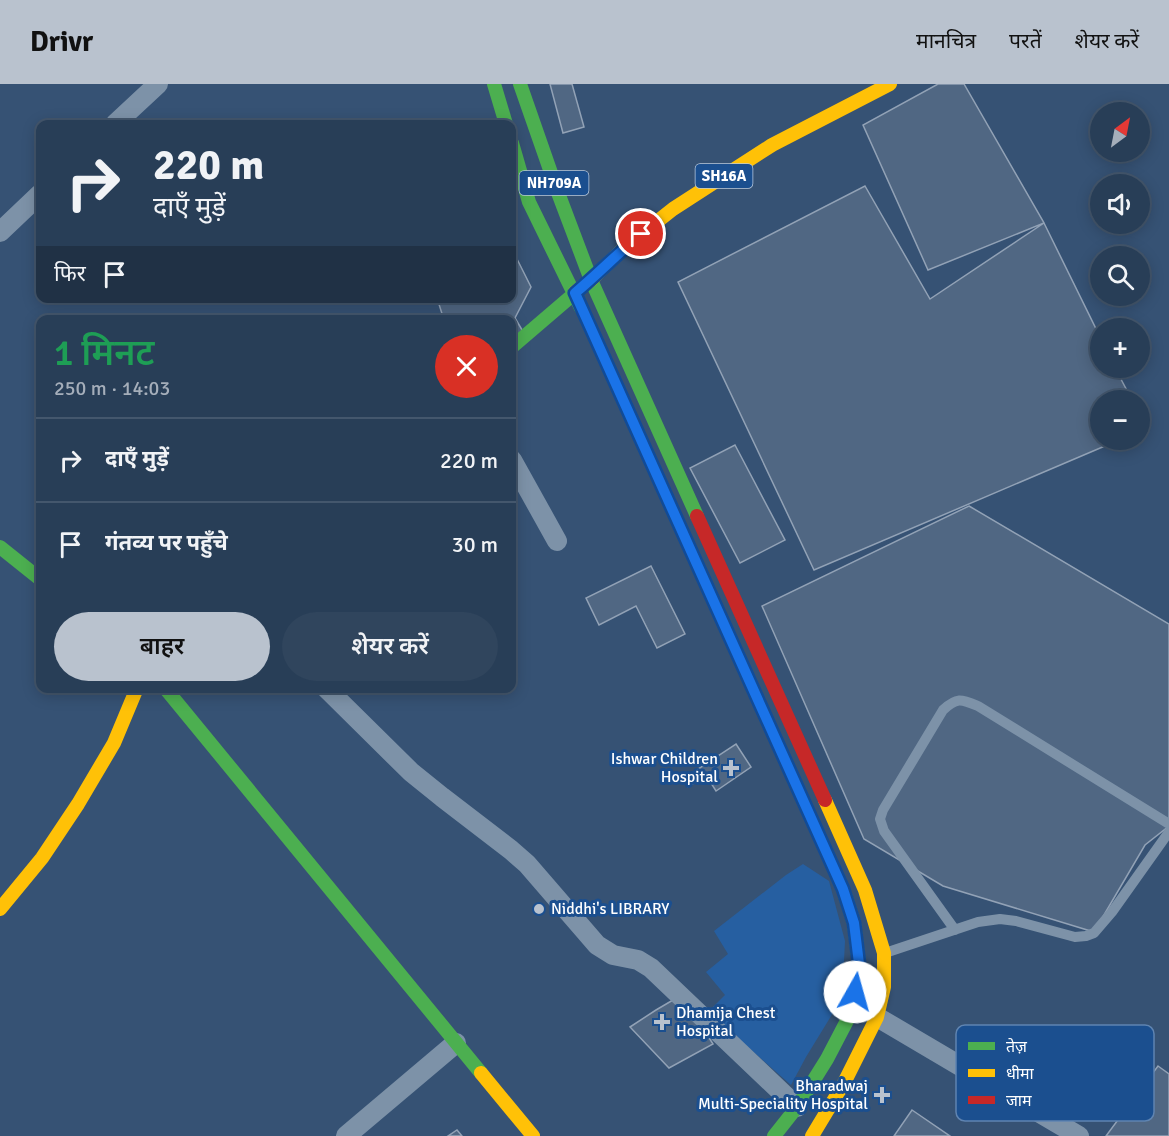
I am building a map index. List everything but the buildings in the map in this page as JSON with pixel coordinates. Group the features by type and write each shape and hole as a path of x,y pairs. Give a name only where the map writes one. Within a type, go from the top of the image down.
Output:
{"main road":[{"path":"494,84 505,120"},
{"name":"NH709A","path":"520,84 591,280 865,890 884,953 884,987 877,1017 844,1083 812,1136"},
{"name":"SH16A","path":"575,293 625,247 673,209 772,145 890,84"},
{"name":"NH709A","path":"516,157 529,202 584,315"},
{"path":"516,344 575,293"},
{"path":"0,547 36,576"},
{"path":"0,909 42,858 78,804 114,742 135,693"},
{"path":"169,693 533,1136"},
{"path":"774,1136 797,1107 827,1059 851,1013 860,972 854,923 838,878"}],"street":[{"path":"118,120 158,84"},
{"path":"0,232 36,198"},
{"path":"516,467 557,541"},
{"path":"331,693 411,772 527,864 597,945 613,955 638,960 651,968 797,1107"},
{"path":"877,1017 956,1064"},
{"path":"346,1136 456,1043"},
{"path":"1054,1121 1079,1136"}],"lane":[{"path":"955,930 884,831 880,819 883,810 937,720 952,702 966,701 978,706 1169,824"},
{"path":"884,953 978,922 1000,919 1016,921 1074,937 1094,933 1112,912 1169,832"}],"shaded area":[{"path":"803,864 829,881 845,941 844,961 836,1008 791,1085 708,1012 725,995 706,972 728,954 714,931"}],"traffic: fast":[{"path":"494,84 505,120"},
{"path":"520,84 591,280 697,516"},
{"path":"516,157 529,202 581,308"},
{"path":"516,344 575,293"},
{"path":"0,547 36,576"},
{"path":"169,693 481,1073"},
{"path":"774,1136 797,1107 827,1059 851,1013 860,972 854,923 845,895"}],"traffic: slow":[{"path":"575,292 625,247 673,209 772,145 890,84"},
{"path":"0,909 42,858 78,804 114,743 135,693"},
{"path":"812,1136 844,1083 877,1017 884,987 884,953 865,890 825,800"},
{"path":"481,1073 533,1136"}],"traffic: jam":[{"path":"697,516 825,800"}],"place":[{"name":"Ishwar Children Hospital","path":"731,768"},
{"name":"Niddhi's LIBRARY","path":"539,909"},
{"name":"Dhamija Chest Hospital","path":"662,1022"},
{"name":"Bharadwaj Multi-Speciality Hospital","path":"882,1095"}],"route":[{"path":"641,234 575,293 843,889 854,923 860,972 855,992"}]}
